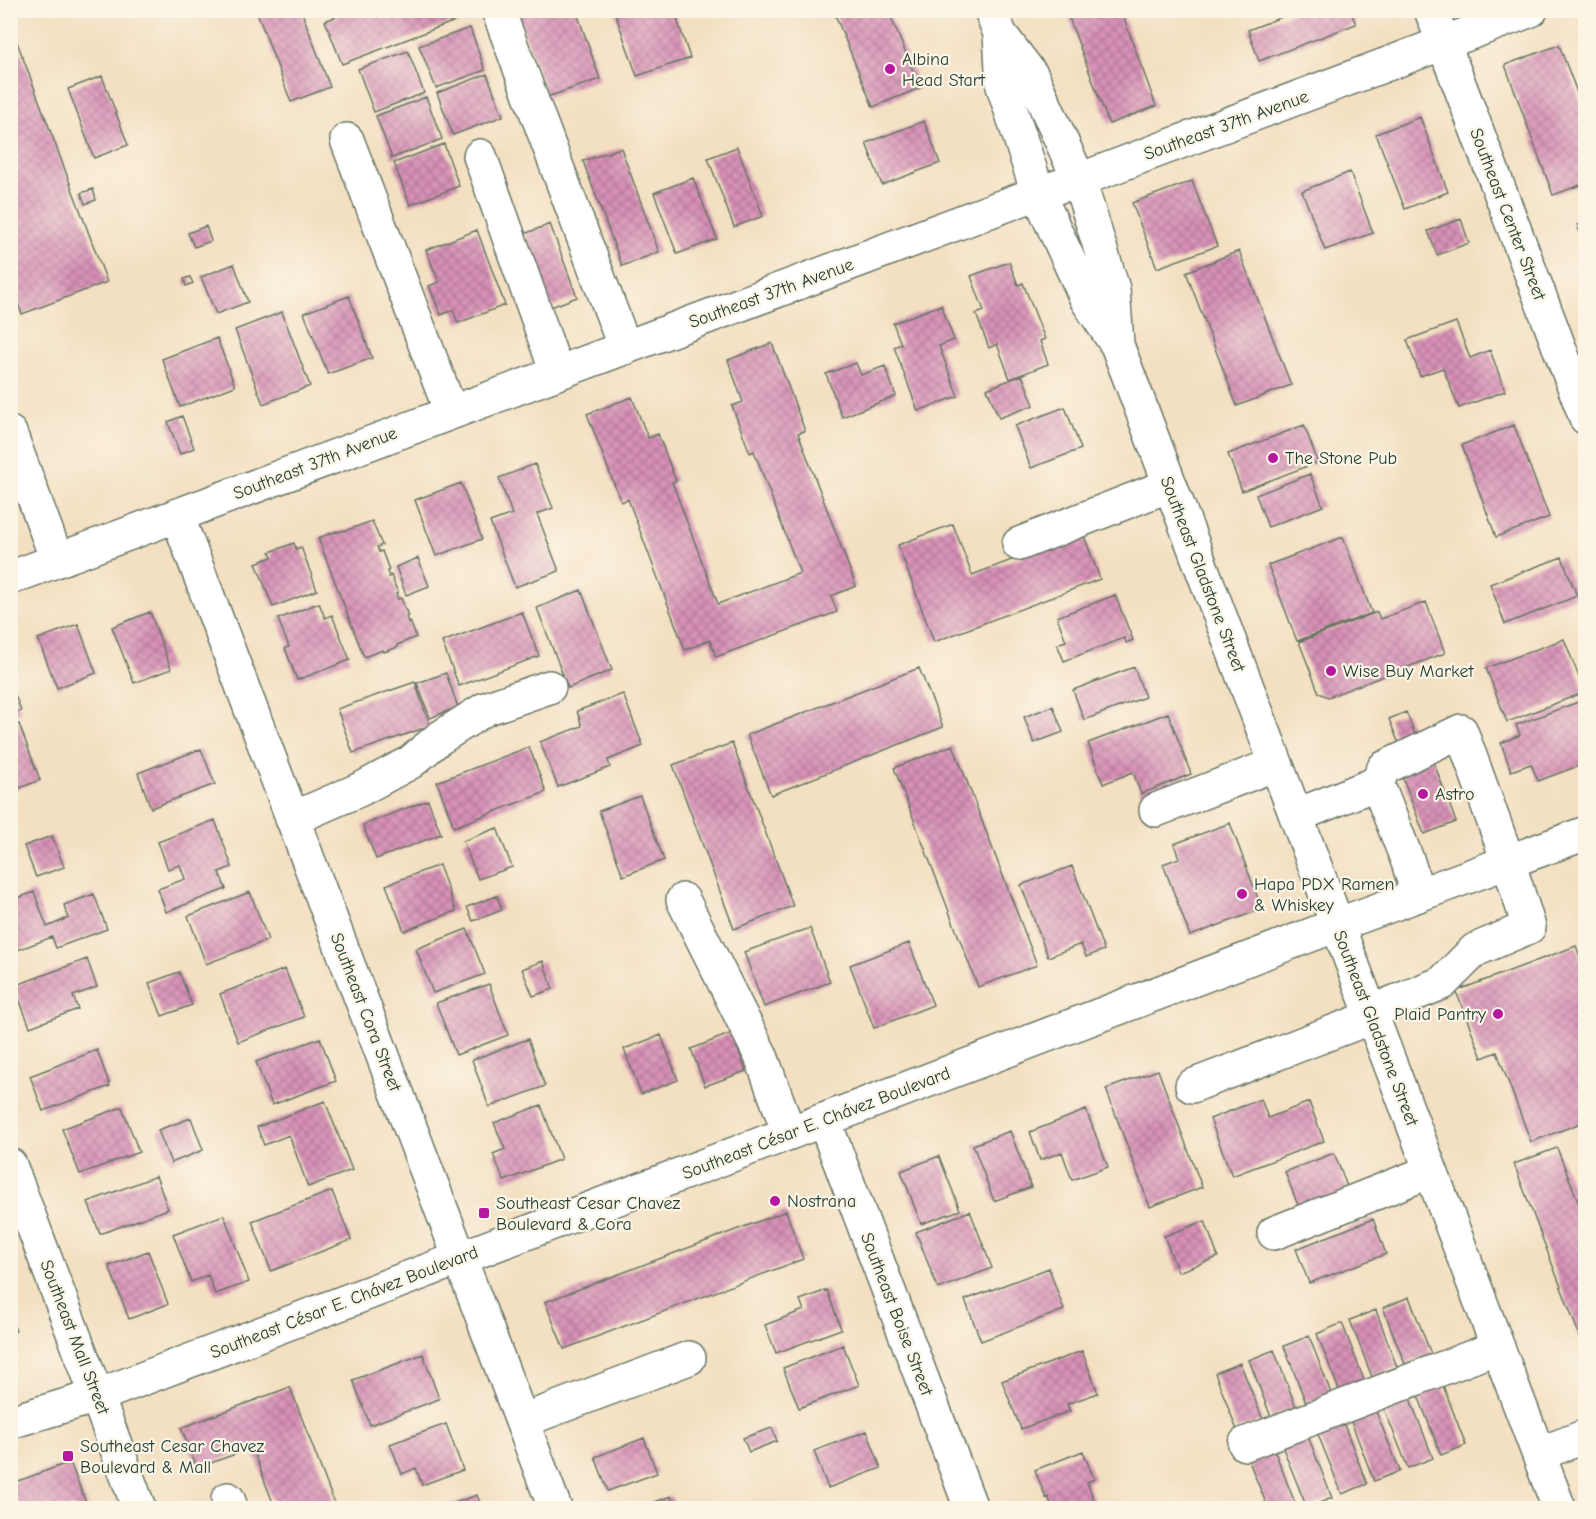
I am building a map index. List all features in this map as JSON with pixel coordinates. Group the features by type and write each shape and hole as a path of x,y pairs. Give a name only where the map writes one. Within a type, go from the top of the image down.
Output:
{"street":[{"path":"498,10 625,348"},
{"name":"Southeast Center Street","path":"1431,10 1586,418"},
{"name":"Southeast 37th Avenue","path":"11,575 57,560 1531,10"},
{"name":"Southeast Gladstone Street","path":"996,22 1032,76 1079,180 1113,290 1117,345"},
{"name":"Southeast Gladstone Street","path":"996,22 1002,86 1038,193 1087,300 1117,345 1559,1509"},
{"path":"347,140 451,412"},
{"path":"480,156 557,373"},
{"path":"10,433 57,560"},
{"path":"1019,544 1170,485"},
{"name":"Southeast Cora Street","path":"177,515 555,1509"},
{"path":"292,819 361,789 411,762 438,739 485,710 549,687"},
{"path":"1192,1086 1371,1015 1442,983 1475,950 1529,927 1461,731 1384,768 1377,783 1296,816"},
{"path":"1156,810 1276,764"},
{"path":"1377,783 1408,862 1418,895"},
{"name":"Southeast César E. Chávez Boulevard","path":"10,1422 97,1396 1337,925 1586,833"},
{"path":"683,900 761,1056 789,1133"},
{"name":"Southeast Boise Street","path":"824,1120 970,1509"},
{"name":"Southeast Mall Street","path":"10,1165 139,1509"},
{"path":"1274,1233 1431,1171"},
{"path":"1245,1444 1497,1347"},
{"path":"522,1421 689,1358"},
{"path":"1539,1454 1586,1436"}],"building":[{"path":"256,10 301,10 330,87 291,102"},
{"path":"352,10 469,10 471,15 342,64 325,21"},
{"path":"531,10 576,10 600,79 547,97 518,15"},
{"path":"614,10 674,10 690,58 637,76"},
{"path":"837,10 888,10 920,88 873,107 834,12"},
{"path":"1081,10 1121,10 1156,106 1109,124 1069,18 1082,13"},
{"path":"1300,10 1350,10 1356,24 1259,61 1248,30"},
{"path":"11,26 107,282 22,314 10,285"},
{"path":"470,28 485,70 436,88 419,46"},
{"path":"1586,35 1586,50 1585,50 1580,37"},
{"path":"1559,45 1586,116 1586,183 1553,195 1505,65"},
{"path":"408,51 424,93 374,112 358,69"},
{"path":"487,74 503,116 453,135 437,93"},
{"path":"102,76 128,145 94,158 68,89"},
{"path":"426,97 442,139 392,158 376,116"},
{"path":"1420,117 1448,192 1405,209 1376,134"},
{"path":"924,121 940,163 882,185 866,143"},
{"path":"444,144 459,186 410,205 394,163"},
{"path":"737,147 763,216 734,227 708,158"},
{"path":"621,148 659,252 622,266 583,161"},
{"path":"1350,172 1373,233 1325,250 1302,191"},
{"path":"693,178 717,239 677,254 654,193"},
{"path":"1192,181 1217,246 1157,268 1132,203"},
{"path":"93,189 96,200 85,204 81,193"},
{"path":"1461,219 1469,243 1437,255 1428,231"},
{"path":"1586,222 1586,245 1585,245 1577,225"},
{"path":"550,224 577,297 551,307 524,234"},
{"path":"206,226 211,241 194,247 188,233"},
{"path":"477,230 505,305 458,323 453,310 441,315 429,286 439,282 426,250"},
{"path":"1239,251 1291,385 1237,406 1186,272"},
{"path":"1009,262 1018,285 1023,283 1045,339 1040,341 1048,364 1010,379 997,344 989,348 976,314 984,311 971,276"},
{"path":"234,264 248,302 216,314 201,277"},
{"path":"190,277 193,283 186,286 184,279"},
{"path":"349,296 372,358 328,374 304,313"},
{"path":"941,305 954,340 939,346 958,396 918,411 894,347 901,344 893,323"},
{"path":"282,312 310,386 263,404 235,330"},
{"path":"1456,322 1470,358 1490,350 1505,391 1459,408 1443,368 1420,376 1407,340"},
{"path":"217,338 235,386 180,407 162,359"},
{"path":"772,343 805,431 798,433 856,586 831,596 837,612 716,657 710,640 685,650 628,499 621,502 587,414 632,397 648,438 658,434 676,481 672,482 718,604 800,573 754,451 750,453 732,406 743,402 728,360"},
{"path":"856,363 861,375 885,366 896,396 842,417 826,374"},
{"path":"1022,375 1034,405 999,418 987,389"},
{"path":"1065,407 1081,449 1031,468 1015,426"},
{"path":"182,416 194,448 180,454 168,422"},
{"name":"The Stone Pub","path":"1304,425 1318,462 1242,491 1228,454"},
{"path":"1514,425 1549,517 1496,537 1462,445"},
{"path":"535,464 553,508 537,514 559,571 515,587 490,522 512,514 499,478"},
{"path":"1310,474 1323,506 1268,527 1256,495"},
{"path":"461,483 482,539 436,556 415,500"},
{"path":"372,521 382,545 377,547 379,552 382,551 389,570 387,571 389,577 391,575 398,599 401,598 408,616 406,617 416,637 397,645 398,647 364,657 318,538"},
{"path":"953,524 972,575 1083,533 1100,579 934,642 898,545"},
{"path":"1343,537 1372,613 1297,641 1268,565"},
{"path":"294,543 296,549 301,547 317,590 273,607 256,563 272,557 270,552"},
{"path":"1562,557 1577,596 1505,624 1490,584"},
{"path":"418,558 429,586 406,595 396,567"},
{"path":"581,590 612,670 568,688 537,608"},
{"path":"1115,595 1133,640 1126,643 1124,638 1064,661 1057,644 1066,641 1057,617"},
{"path":"1426,602 1445,653 1328,697 1319,693 1299,642 1377,612 1380,619"},
{"path":"319,603 325,618 332,615 350,660 297,680 285,648 289,647 278,619"},
{"path":"150,612 171,669 134,683 112,627"},
{"path":"522,612 539,656 459,686 442,642"},
{"path":"78,624 96,673 57,688 38,639"},
{"path":"1564,639 1585,692 1507,722 1486,668"},
{"path":"1134,667 1145,697 1084,720 1073,690"},
{"path":"919,668 943,727 771,795 747,735"},
{"path":"446,673 458,707 430,718 417,683"},
{"path":"415,682 430,726 353,753 337,709"},
{"path":"13,690 21,711 10,715 10,691"},
{"path":"623,694 643,746 608,760 610,767 558,787 540,742 582,726 577,711"},
{"path":"1586,699 1586,763 1538,781 1531,764 1511,771 1501,743 1520,735 1516,725"},
{"path":"1053,706 1063,732 1034,743 1024,717"},
{"path":"1406,712 1416,737 1399,744 1389,719"},
{"path":"1168,713 1191,774 1141,794 1133,772 1103,784 1088,743"},
{"path":"19,724 40,780 10,792 10,727"},
{"path":"732,743 793,906 734,929 673,765"},
{"path":"953,745 1037,965 978,987 894,768"},
{"path":"529,747 546,792 454,827 437,782"},
{"path":"201,749 215,784 151,808 138,773"},
{"path":"1431,755 1456,822 1424,834 1399,768"},
{"path":"640,796 664,860 623,876 599,811"},
{"path":"428,800 441,834 376,859 363,825"},
{"path":"215,820 232,867 219,872 226,889 166,912 158,889 185,879 180,865 168,869 158,842"},
{"path":"1230,823 1262,909 1190,936 1163,864 1179,858 1174,844"},
{"path":"497,828 512,867 478,879 463,841"},
{"path":"52,836 64,867 36,877 24,846"},
{"path":"439,865 456,911 404,931 386,885"},
{"path":"1072,866 1104,950 1086,957 1081,944 1048,957 1021,885"},
{"path":"34,892 47,927 68,918 64,905 94,894 107,929 56,948 52,937 10,953 10,901"},
{"path":"250,892 268,940 206,964 188,916"},
{"path":"497,896 502,910 473,921 467,907"},
{"path":"810,928 830,982 764,1007 744,952"},
{"path":"467,929 485,974 433,993 416,949"},
{"path":"909,943 933,1005 874,1028 850,965"},
{"path":"1576,946 1586,971 1586,1121 1531,1142 1497,1052 1482,1058 1456,991"},
{"path":"87,959 97,987 73,996 78,1009 30,1027 14,986"},
{"path":"543,961 553,989 533,996 522,969"},
{"path":"285,969 304,1017 238,1042 220,994"},
{"path":"179,972 192,1005 162,1016 149,983"},
{"path":"489,984 508,1035 456,1055 436,1003"},
{"path":"732,1033 746,1071 705,1086 691,1049"},
{"path":"661,1035 678,1080 641,1094 624,1049"},
{"path":"320,1038 336,1081 272,1105 256,1062"},
{"path":"528,1039 545,1086 489,1107 472,1060"},
{"path":"97,1050 110,1086 43,1111 30,1076"},
{"path":"1158,1070 1202,1187 1150,1207 1106,1089"},
{"path":"1261,1099 1268,1118 1309,1102 1324,1141 1232,1176 1210,1119"},
{"path":"325,1101 352,1170 308,1187 289,1135 264,1145 257,1127"},
{"path":"541,1105 561,1159 504,1181 493,1154 505,1149 494,1123"},
{"path":"122,1107 139,1152 80,1174 62,1129"},
{"path":"1086,1110 1108,1167 1072,1180 1062,1152 1040,1160 1030,1132"},
{"path":"191,1118 203,1150 171,1163 158,1130"},
{"path":"1010,1131 1031,1187 994,1201 973,1145"},
{"path":"1557,1148 1586,1221 1585,1350 1514,1164"},
{"path":"1334,1153 1350,1194 1301,1213 1285,1172"},
{"path":"939,1156 960,1210 921,1224 901,1171"},
{"path":"156,1176 168,1209 100,1234 88,1202"},
{"path":"332,1191 351,1240 271,1271 252,1221"},
{"path":"786,1211 803,1259 564,1349 545,1302"},
{"path":"970,1211 992,1268 938,1289 916,1232"},
{"path":"224,1215 249,1282 215,1294 208,1275 191,1282 173,1234"},
{"path":"1373,1219 1386,1254 1309,1283 1296,1249"},
{"path":"1205,1221 1218,1257 1178,1272 1164,1236"},
{"path":"148,1251 168,1304 129,1319 109,1266"},
{"path":"1049,1268 1064,1310 981,1341 965,1300"},
{"path":"827,1290 841,1329 776,1353 765,1325 804,1310 800,1300"},
{"path":"1409,1297 1431,1354 1405,1364 1383,1308"},
{"path":"1376,1310 1397,1367 1372,1377 1350,1320"},
{"path":"10,1316 16,1331 10,1333"},
{"path":"1342,1323 1364,1380 1339,1390 1317,1334"},
{"path":"1309,1336 1331,1393 1306,1403 1284,1346"},
{"path":"843,1345 859,1385 799,1408 783,1368"},
{"path":"1274,1350 1296,1407 1271,1417 1249,1360"},
{"path":"1082,1351 1098,1393 1067,1404 1070,1411 1021,1429 1002,1381"},
{"path":"423,1354 439,1399 370,1425 353,1380"},
{"path":"1240,1363 1263,1420 1237,1430 1215,1373"},
{"path":"1442,1383 1466,1445 1441,1455 1417,1393"},
{"path":"290,1387 336,1508 275,1508 252,1448 197,1468 181,1428"},
{"path":"1409,1396 1433,1458 1408,1468 1383,1406"},
{"path":"1375,1409 1400,1471 1374,1481 1350,1419"},
{"path":"1343,1422 1367,1484 1342,1494 1317,1432"},
{"path":"446,1424 463,1470 422,1485 416,1468 402,1474 390,1444"},
{"path":"772,1428 777,1441 749,1452 743,1438"},
{"path":"867,1431 881,1468 828,1488 814,1451"},
{"path":"1308,1436 1332,1498 1307,1508 1282,1446"},
{"path":"644,1438 657,1473 608,1491 595,1457"},
{"path":"1274,1449 1297,1508 1268,1508 1248,1459"},
{"path":"1083,1451 1094,1479 1087,1482 1097,1508 1053,1508 1048,1497 1046,1498 1035,1470"},
{"path":"70,1462 88,1508 10,1508 10,1484"},
{"path":"477,1495 482,1508 441,1508"},
{"path":"671,1496 675,1508 639,1508"}],"place":[{"name":"Albina Head Start","path":"890,69"},
{"name":"The Stone Pub","path":"1273,458"},
{"name":"Wise Buy Market","path":"1331,671"},
{"name":"Astro","path":"1423,794"},
{"name":"Hapa PDX Ramen & Whiskey","path":"1242,894"},
{"name":"Plaid Pantry","path":"1498,1014"},
{"name":"Nostrana","path":"775,1201"},
{"name":"Southeast Cesar Chavez Boulevard & Cora","path":"484,1213"},
{"name":"Southeast Cesar Chavez Boulevard & Mall","path":"68,1456"}]}
